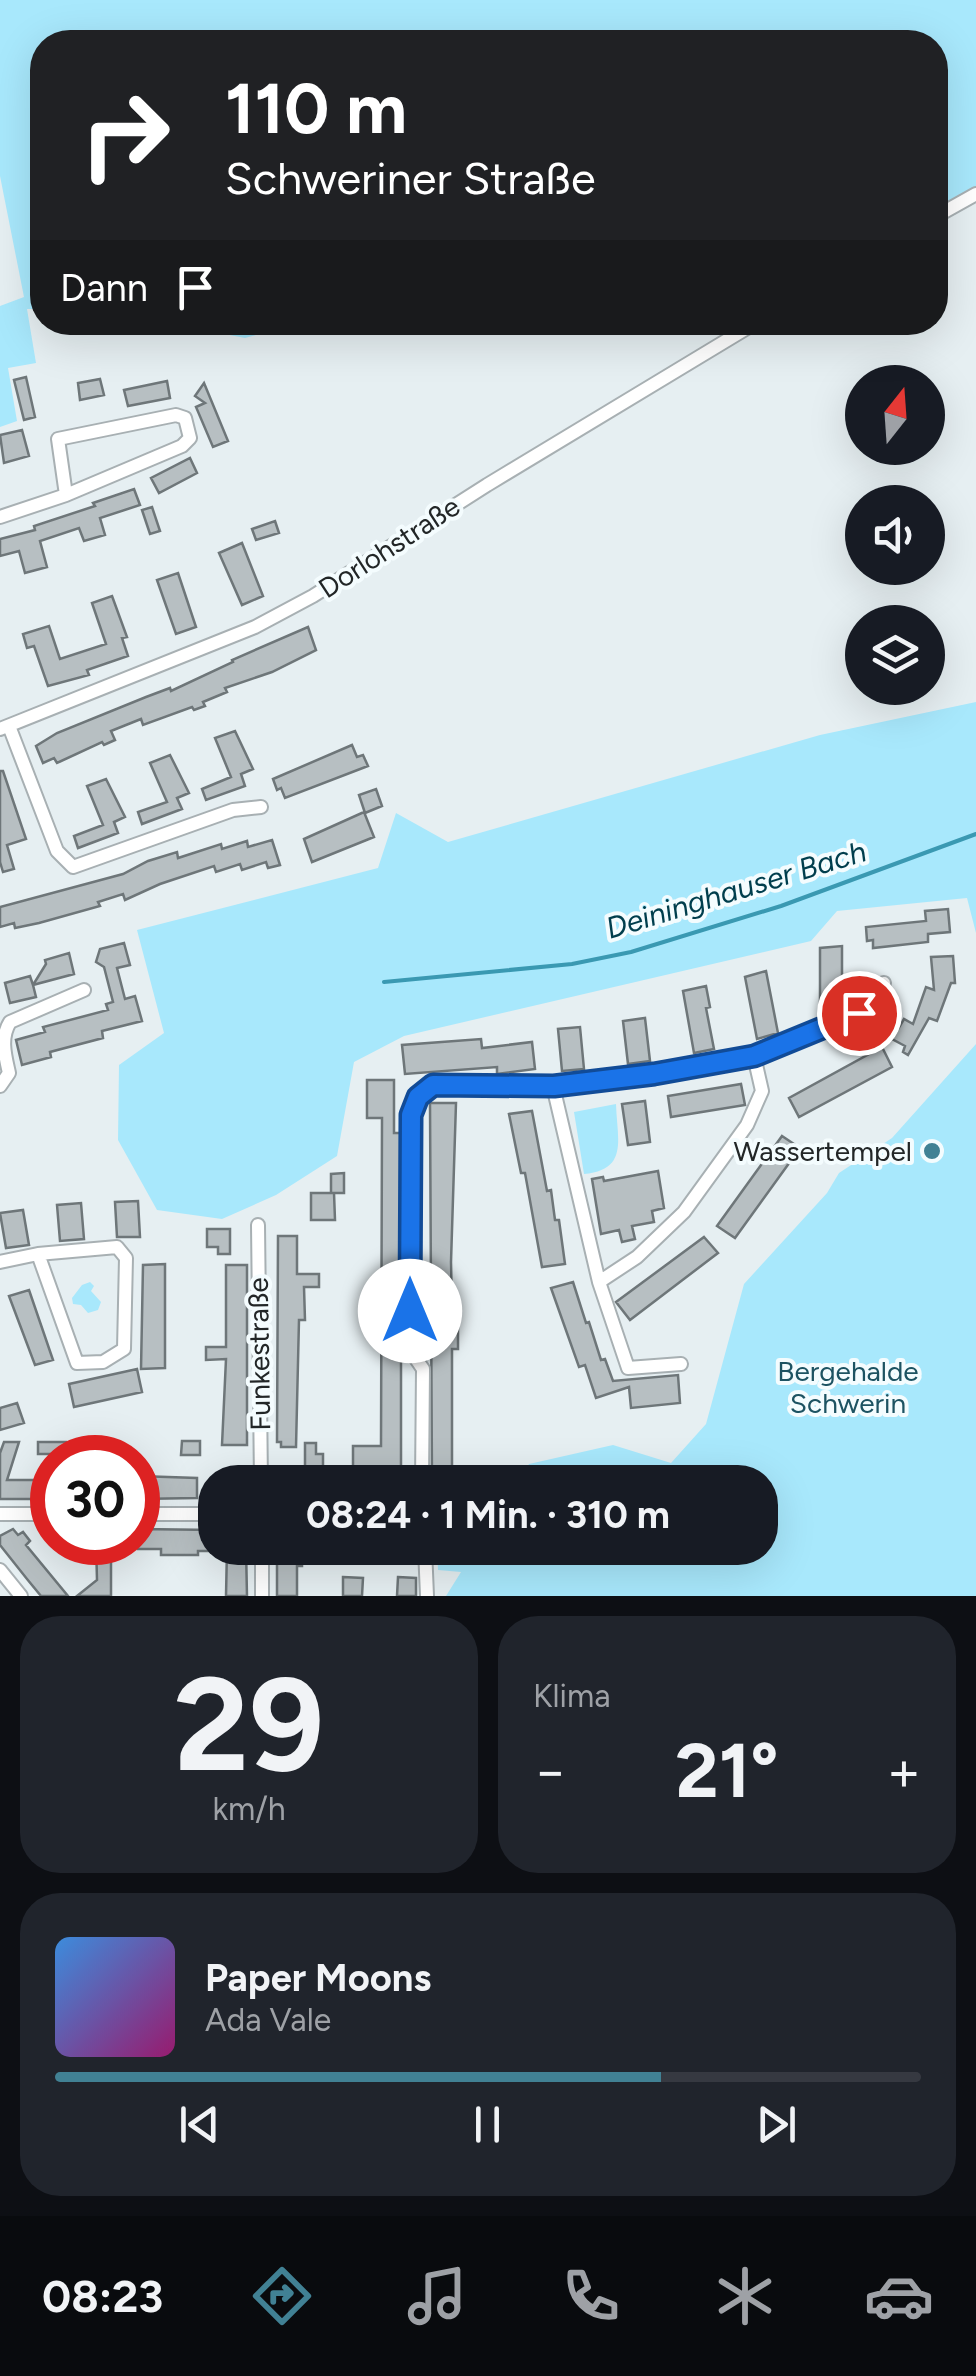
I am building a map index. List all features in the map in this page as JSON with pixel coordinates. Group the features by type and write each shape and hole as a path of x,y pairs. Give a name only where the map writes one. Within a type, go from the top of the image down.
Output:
{"street":[{"path":"948,210 976,194"},
{"name":"Dorlohstraße","path":"5,727 255,628 314,596 487,485 735,335"},
{"path":"0,517 66,495 182,446 190,438 185,418 176,415 58,439 66,495"},
{"path":"5,727 57,850 73,867 233,810 261,807"},
{"path":"422,1465 422,1370 410,1350 411,1115 418,1097 433,1085 554,1086 754,1056 859,1013 884,983"},
{"path":"0,1086 8,1074 2,1042 10,1022 84,990"},
{"path":"598,1282 637,1257 684,1212 747,1124 762,1091 754,1056"},
{"path":"554,1086 598,1282 628,1368 681,1364"},
{"name":"Funkestraße","path":"258,1225 261,1465"},
{"path":"0,1262 38,1254 122,1250 126,1258 124,1349 102,1362 77,1363 38,1254"},
{"path":"0,1514 30,1514"},
{"path":"160,1514 198,1514"},
{"path":"262,1565 262,1596"},
{"path":"426,1565 427,1596"},
{"path":"0,1570 21,1596"}],"green space":[{"path":"0,0 976,0 976,194 948,210 948,30 30,30 27,309 36,363 8,368 17,421 0,427 0,306 24,297 0,176"},
{"path":"976,702 976,933 967,898 837,911 811,941 404,1036 354,1062 337,1156 276,1195 222,1219 157,1210 118,1140 119,1065 164,1033 137,930 378,868 396,813 448,842 820,735"},
{"name":"Bergehalde Schwerin","path":"976,1044 976,1596 446,1596 461,1572 438,1570 438,1565 778,1565 778,1465 528,1465 613,1445 671,1463 706,1424 744,1284 827,1193 839,1173 892,1138"},
{"path":"616,1104 618,1140 614,1159 598,1171 584,1174 574,1112"},
{"path":"90,1282 94,1286 91,1291 101,1302 98,1310 88,1313 81,1305 73,1304 72,1298 82,1285"}],"building":[{"path":"26,377 35,417 24,420 14,380"},
{"path":"100,379 104,395 80,400 78,383"},
{"path":"167,381 170,398 128,406 124,390"},
{"path":"204,383 228,441 213,447 196,407 205,403 195,396"},
{"path":"22,430 29,456 4,463 0,435"},
{"path":"190,458 197,473 159,493 151,478"},
{"path":"134,489 140,505 100,518 105,535 84,541 79,528 40,541 47,567 25,573 19,551 0,556 0,539 35,530 34,526"},
{"path":"152,507 160,531 150,534 142,510"},
{"path":"275,521 279,533 256,540 252,529"},
{"path":"242,543 263,596 242,605 219,553"},
{"path":"178,573 196,627 176,634 157,580"},
{"path":"112,596 127,637 122,638 128,656 87,670 89,675 48,686 34,646 27,648 23,634 49,626 60,659 106,644 92,603"},
{"path":"308,627 316,650 272,672 225,688 227,692 203,702 205,706 143,725 141,719 111,731 115,740 104,745 102,742 57,763 54,758 43,763 36,746 57,733 170,688 171,691"},
{"path":"235,731 253,769 241,774 245,786 206,800 202,789 231,777 215,738"},
{"path":"352,745 357,757 363,755 368,766 285,798 281,788 277,790 273,779"},
{"path":"170,755 189,793 177,798 182,809 142,824 138,812 167,802 150,763"},
{"path":"0,771 26,839 7,845 14,869 3,872 0,862"},
{"path":"106,779 125,817 114,822 118,833 78,848 74,836 103,825 87,786"},
{"path":"376,789 382,806 365,813 359,795"},
{"path":"364,812 374,837 312,862 304,839"},
{"path":"272,840 280,865 268,868 266,862 242,870 240,864 216,872 214,866 125,900 123,894 98,902 100,906 39,923 0,927 0,907 123,874 177,852 178,858 221,844 222,849 247,841 248,847"},
{"path":"948,909 950,932 928,934 928,942 873,948 873,940 867,941 866,927 926,921 925,911"},
{"path":"124,943 130,965 117,968 125,999 135,996 142,1021 102,1031 103,1038 50,1052 51,1057 22,1065 16,1040 45,1032 43,1027 108,1010 106,1004 113,1002 104,967 96,962 100,949"},
{"path":"842,946 842,1009 820,1011 820,948"},
{"path":"69,953 74,974 33,985 45,960"},
{"path":"953,956 955,983 951,983 937,1021 929,1018 908,1055 903,1052 905,1046 892,1039 904,1019 913,1024 926,987 934,990 931,957"},
{"path":"766,971 778,1033 757,1039 745,977"},
{"path":"30,976 36,997 10,1003 5,983"},
{"path":"706,986 714,1049 694,1053 683,991"},
{"path":"645,1018 650,1061 628,1064 623,1021"},
{"path":"580,1027 584,1069 562,1071 558,1029"},
{"path":"481,1039 482,1048 532,1042 535,1069 497,1074 497,1067 405,1074 402,1045"},
{"path":"882,1047 892,1067 799,1117 789,1098"},
{"path":"367,1080 394,1080 394,1133 401,1133 401,1465 353,1465 353,1446 381,1446 382,1118 367,1118"},
{"path":"741,1084 745,1105 671,1117 668,1096"},
{"path":"645,1101 650,1142 628,1145 622,1104"},
{"path":"430,1103 456,1103 451,1262 452,1310 458,1310 458,1349 452,1349 452,1465 432,1465"},
{"path":"532,1111 547,1191 551,1190 555,1220 559,1220 565,1264 542,1267 525,1173 521,1173 509,1114"},
{"path":"782,1136 800,1148 735,1238 717,1226"},
{"path":"658,1171 664,1208 652,1211 654,1222 632,1226 635,1239 622,1242 619,1230 601,1234 592,1179 603,1177 604,1181"},
{"path":"344,1173 344,1193 331,1193 331,1174"},
{"path":"311,1193 334,1193 335,1220 311,1220"},
{"path":"138,1201 140,1237 117,1237 115,1202"},
{"path":"81,1203 84,1239 60,1241 57,1205"},
{"path":"23,1210 29,1245 6,1248 0,1213"},
{"path":"207,1229 230,1229 230,1254 218,1254 218,1247 207,1247"},
{"path":"278,1236 297,1236 297,1274 319,1274 319,1287 304,1287 305,1320 299,1320 296,1447 281,1447 281,1442 277,1442"},
{"path":"704,1237 718,1253 630,1320 616,1302"},
{"path":"165,1264 165,1368 141,1369 143,1265"},
{"path":"226,1265 247,1265 247,1445 222,1445 226,1359 206,1360 206,1347 226,1347"},
{"path":"573,1282 586,1323 589,1322 601,1360 605,1359 613,1381 678,1375 680,1403 631,1408 629,1387 596,1398 585,1365 579,1367 551,1288"},
{"path":"29,1290 53,1360 35,1365 9,1296"},
{"path":"137,1369 142,1392 74,1407 69,1384"},
{"path":"17,1403 24,1423 0,1430 0,1408"},
{"path":"182,1441 200,1441 200,1455 181,1455"},
{"path":"4,1442 19,1442 7,1480 30,1480 30,1499 0,1499 0,1453"},
{"path":"305,1443 316,1443 316,1454 323,1454 323,1465 305,1465"},
{"path":"160,1477 197,1478 197,1498 160,1499"},
{"path":"13,1529 18,1535 23,1532 30,1541 26,1545 30,1565 42,1565 68,1596 41,1596 0,1545 0,1536"},
{"path":"160,1529 198,1530 198,1555 161,1555"},
{"path":"97,1565 111,1565 111,1596 77,1596 97,1580"},
{"path":"227,1565 246,1565 247,1596 226,1596"},
{"path":"277,1565 302,1565 297,1566 297,1596 277,1596"},
{"path":"343,1577 363,1578 362,1596 343,1596"},
{"path":"398,1577 416,1578 416,1596 397,1596"}],"waterway":[{"name":"Deininghauser Bach","path":"384,982 572,964 631,952 781,906 976,834"}],"place":[{"name":"Wassertempel","path":"932,1151"}],"route":[{"path":"410,1311 411,1115 418,1097 433,1085 554,1086 654,1074 754,1056 859,1013"}]}
